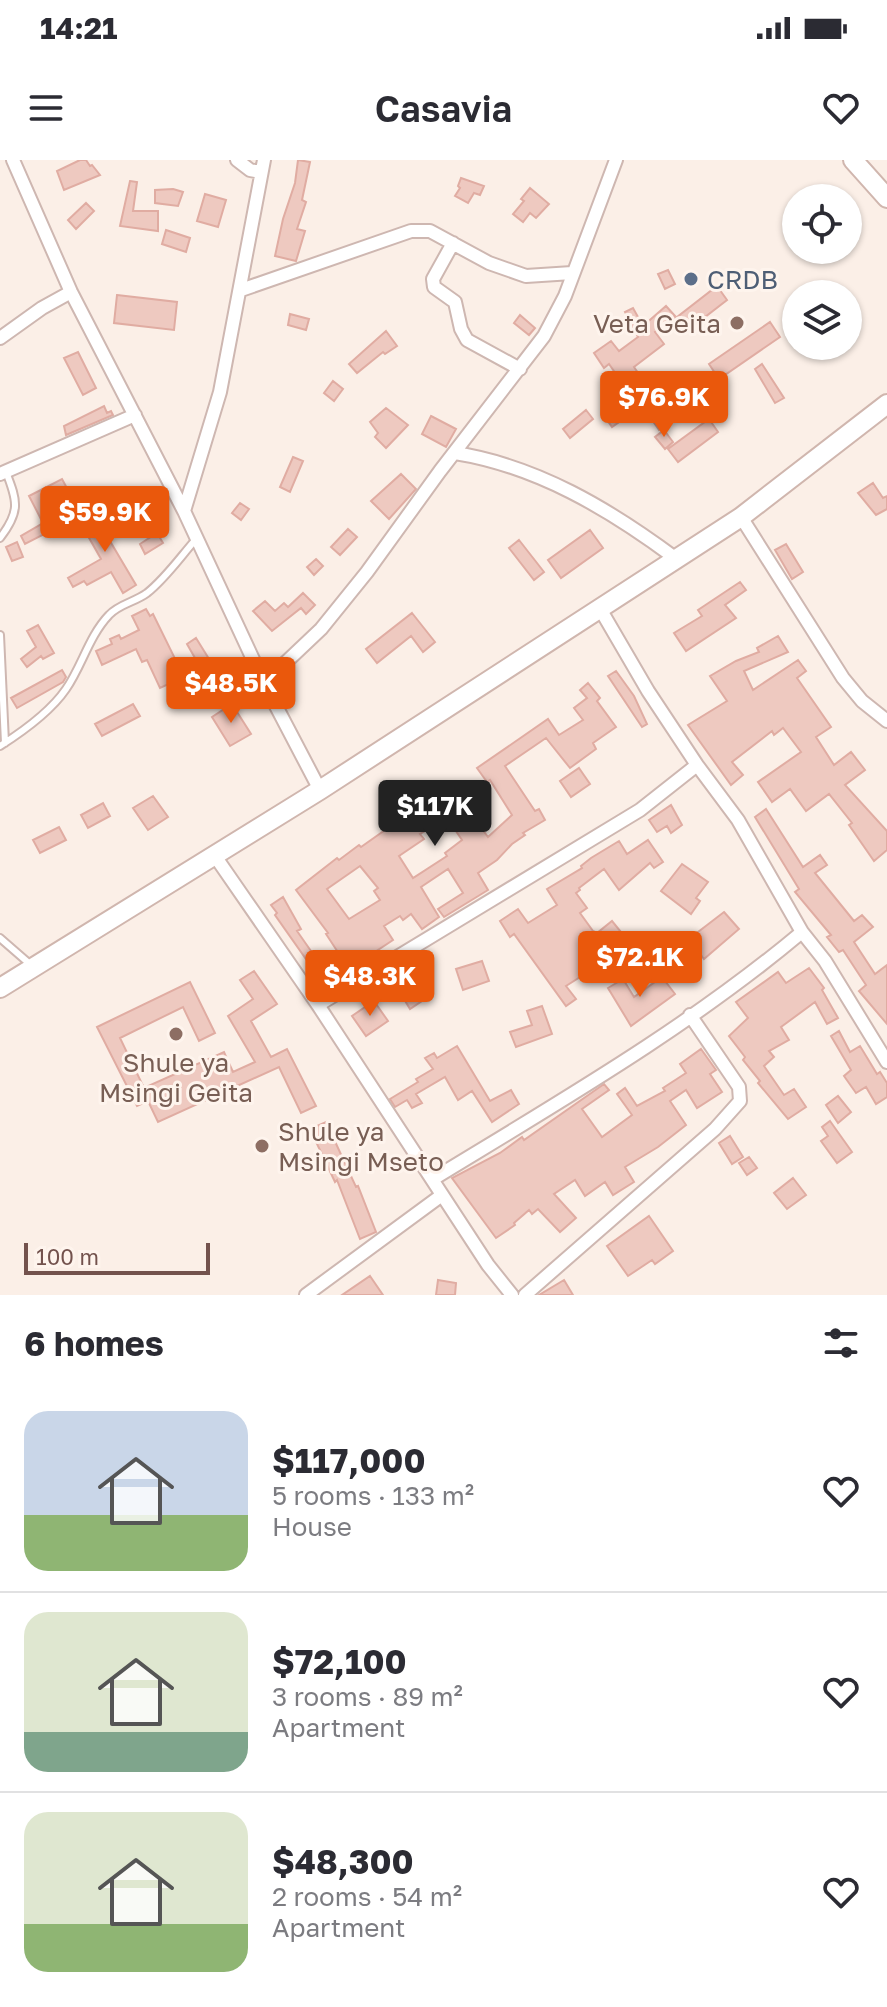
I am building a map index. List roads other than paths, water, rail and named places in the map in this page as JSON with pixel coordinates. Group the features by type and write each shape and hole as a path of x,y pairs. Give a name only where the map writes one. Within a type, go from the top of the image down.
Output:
{"street":[{"path":"13,160 71,292 184,511 264,683 320,790"},
{"path":"184,511 220,392 262,166 250,170 237,160"},
{"path":"264,683 321,629 520,369 556,315 616,160"},
{"path":"853,160 887,198"},
{"path":"241,290 411,231 430,231 489,263 526,276 572,273"},
{"path":"453,243 433,279 434,287 455,302 467,340 520,369"},
{"path":"0,338 71,292"},
{"path":"0,988 320,790 741,517 887,404"},
{"path":"0,458 4,472 135,415"},
{"path":"455,453 495,462 552,482 597,504 675,558"},
{"path":"741,517 843,678 862,701 887,721"},
{"path":"599,607 648,691 738,820 802,932 825,961 887,1062"},
{"path":"318,1005 640,810 697,765"},
{"path":"215,856 318,1005 488,1265 512,1295"},
{"path":"433,1179 608,1071 769,960 802,932"},
{"path":"525,1295 649,1189 736,1108 740,1101 739,1087 690,1015"},
{"path":"306,1295 442,1195"}],"lane":[{"path":"0,538 13,522 15,514 14,498 4,472"},
{"path":"2,744 35,721 64,693 85,649 107,617 155,586 197,538"},
{"path":"0,635 2,744"},
{"path":"0,938 34,967"}],"place":[{"name":"CRDB","path":"691,279"},
{"name":"Veta Geita","path":"737,323"},
{"name":"Shule ya Msingi Geita","path":"176,1034"},
{"name":"Shule ya Msingi Mseto","path":"262,1146"}]}
